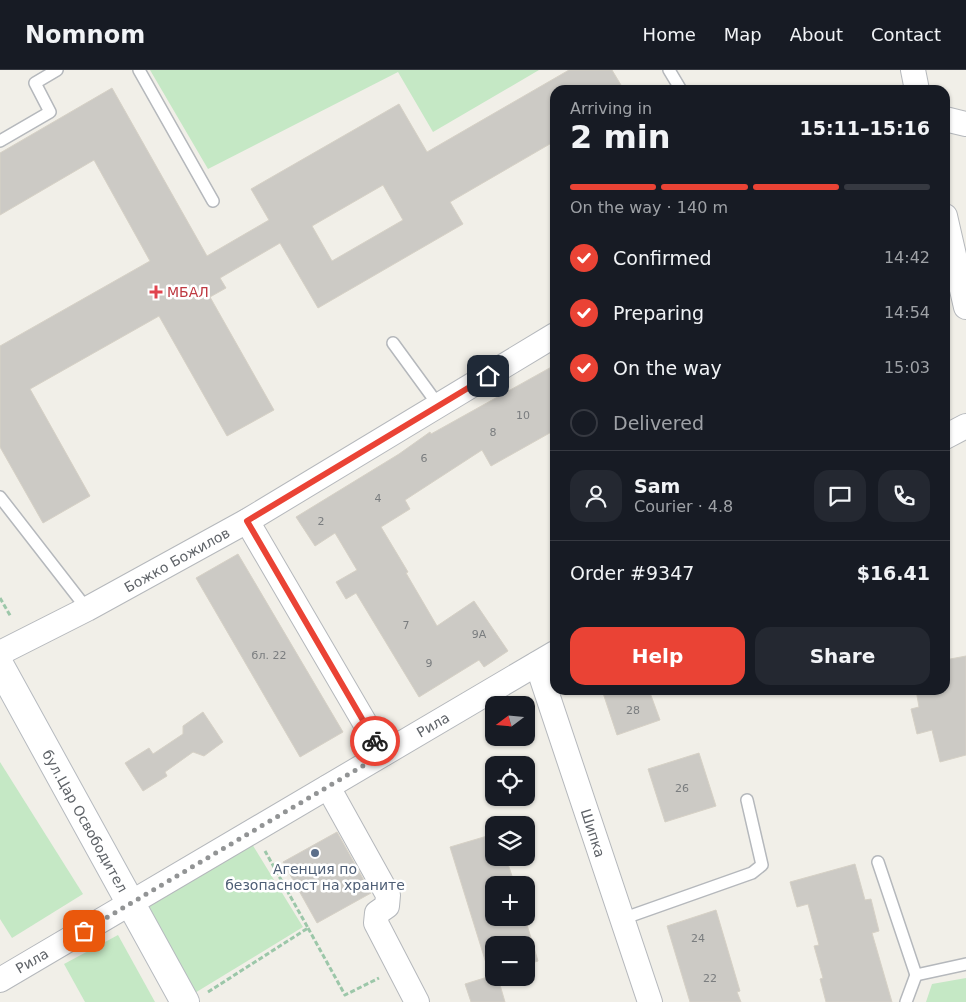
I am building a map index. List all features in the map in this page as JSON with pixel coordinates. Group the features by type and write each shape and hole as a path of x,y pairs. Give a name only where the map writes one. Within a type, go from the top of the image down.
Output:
{"street":[{"path":"913,70 916,85"},
{"path":"950,121 966,124"},
{"path":"950,238 966,307"},
{"name":"Божко Божилов","path":"0,653 87,609 247,521 550,338"},
{"path":"950,435 966,426"},
{"path":"247,521 383,754"},
{"name":"Рила","path":"2,974 131,904 546,658"},
{"name":"Шипка","path":"546,658 550,672"},
{"name":"бул.Цар Освободител","path":"0,666 131,904 192,999"},
{"name":"Шипка","path":"557,695 622,918 650,1002"},
{"path":"328,787 388,894 387,906 378,913 376,923 417,1002"}],"lane":[{"path":"0,140 50,112 35,83 57,70"},
{"path":"139,70 213,201"},
{"path":"669,70 678,85"},
{"path":"392,343 439,406"},
{"path":"0,497 87,609"},
{"path":"622,918 752,873 762,865 747,800"},
{"path":"878,862 916,975 906,1002"},
{"path":"916,975 966,964"}],"path":[{"path":"0,598 11,617"},
{"path":"253,831 345,995 399,967"},
{"path":"192,999 308,928"}],"green space":[{"path":"150,70 539,70 433,132 398,72 208,169"},
{"path":"0,762 83,894 12,938 0,919"},
{"path":"252,844 303,927 180,1002 127,920"},
{"path":"118,935 155,1002 85,1002 64,964"},
{"path":"966,978 966,1002 926,1002 932,984"}],"building":[{"name":"МБАЛ","path":"569,70 612,70 621,85 550,85 550,144 450,202 463,224 318,308 280,243 220,278 226,288 210,297 274,410 227,436 159,316 30,389 90,496 43,523 0,447 0,346 150,261 94,160 0,215 0,153 112,88 207,256 269,220 251,189 399,104 427,152","holes":["383,185 403,220 332,261 312,226"]},
{"path":"550,368 550,433 491,466 482,450 405,500 410,509 381,527 437,626 474,601 508,651 484,667 479,660 419,697 356,593 346,599 336,582 357,570 335,533 315,546 296,517 399,454 430,432 431,434"},
{"path":"238,554 343,732 300,757 196,578"},
{"path":"966,656 966,755 940,762 932,730 917,734 911,709 919,707 917,695 950,695 950,659"},
{"path":"604,695 651,695 660,720 617,735"},
{"path":"203,712 223,742 204,756 193,752 165,772 167,776 143,791 125,763 149,748 153,754 183,734 183,726"},
{"path":"699,753 716,806 665,822 648,769"},
{"path":"337,832 371,893 317,923 283,862"},
{"path":"485,837 485,866 509,866 512,876 485,876 485,926 527,926 530,936 485,936 485,960 450,847"},
{"path":"855,864 865,900 871,899 879,931 872,933 892,1002 826,1002 820,979 823,978 814,946 819,945 808,904 797,907 790,882"},
{"path":"716,910 740,991 737,992 741,1002 690,1002 667,926"},
{"path":"535,951 538,961 535,962"},
{"path":"485,978 485,986 500,986 505,1002 471,1002 465,984"}],"way so far":[{"path":"84,931 383,754 375,741"}],"place":[{"name":"МБАЛ","path":"156,292"},
{"name":"Агенция по безопасност на храните","path":"315,853"}],"route":[{"path":"375,741 247,521 488,376"}]}
